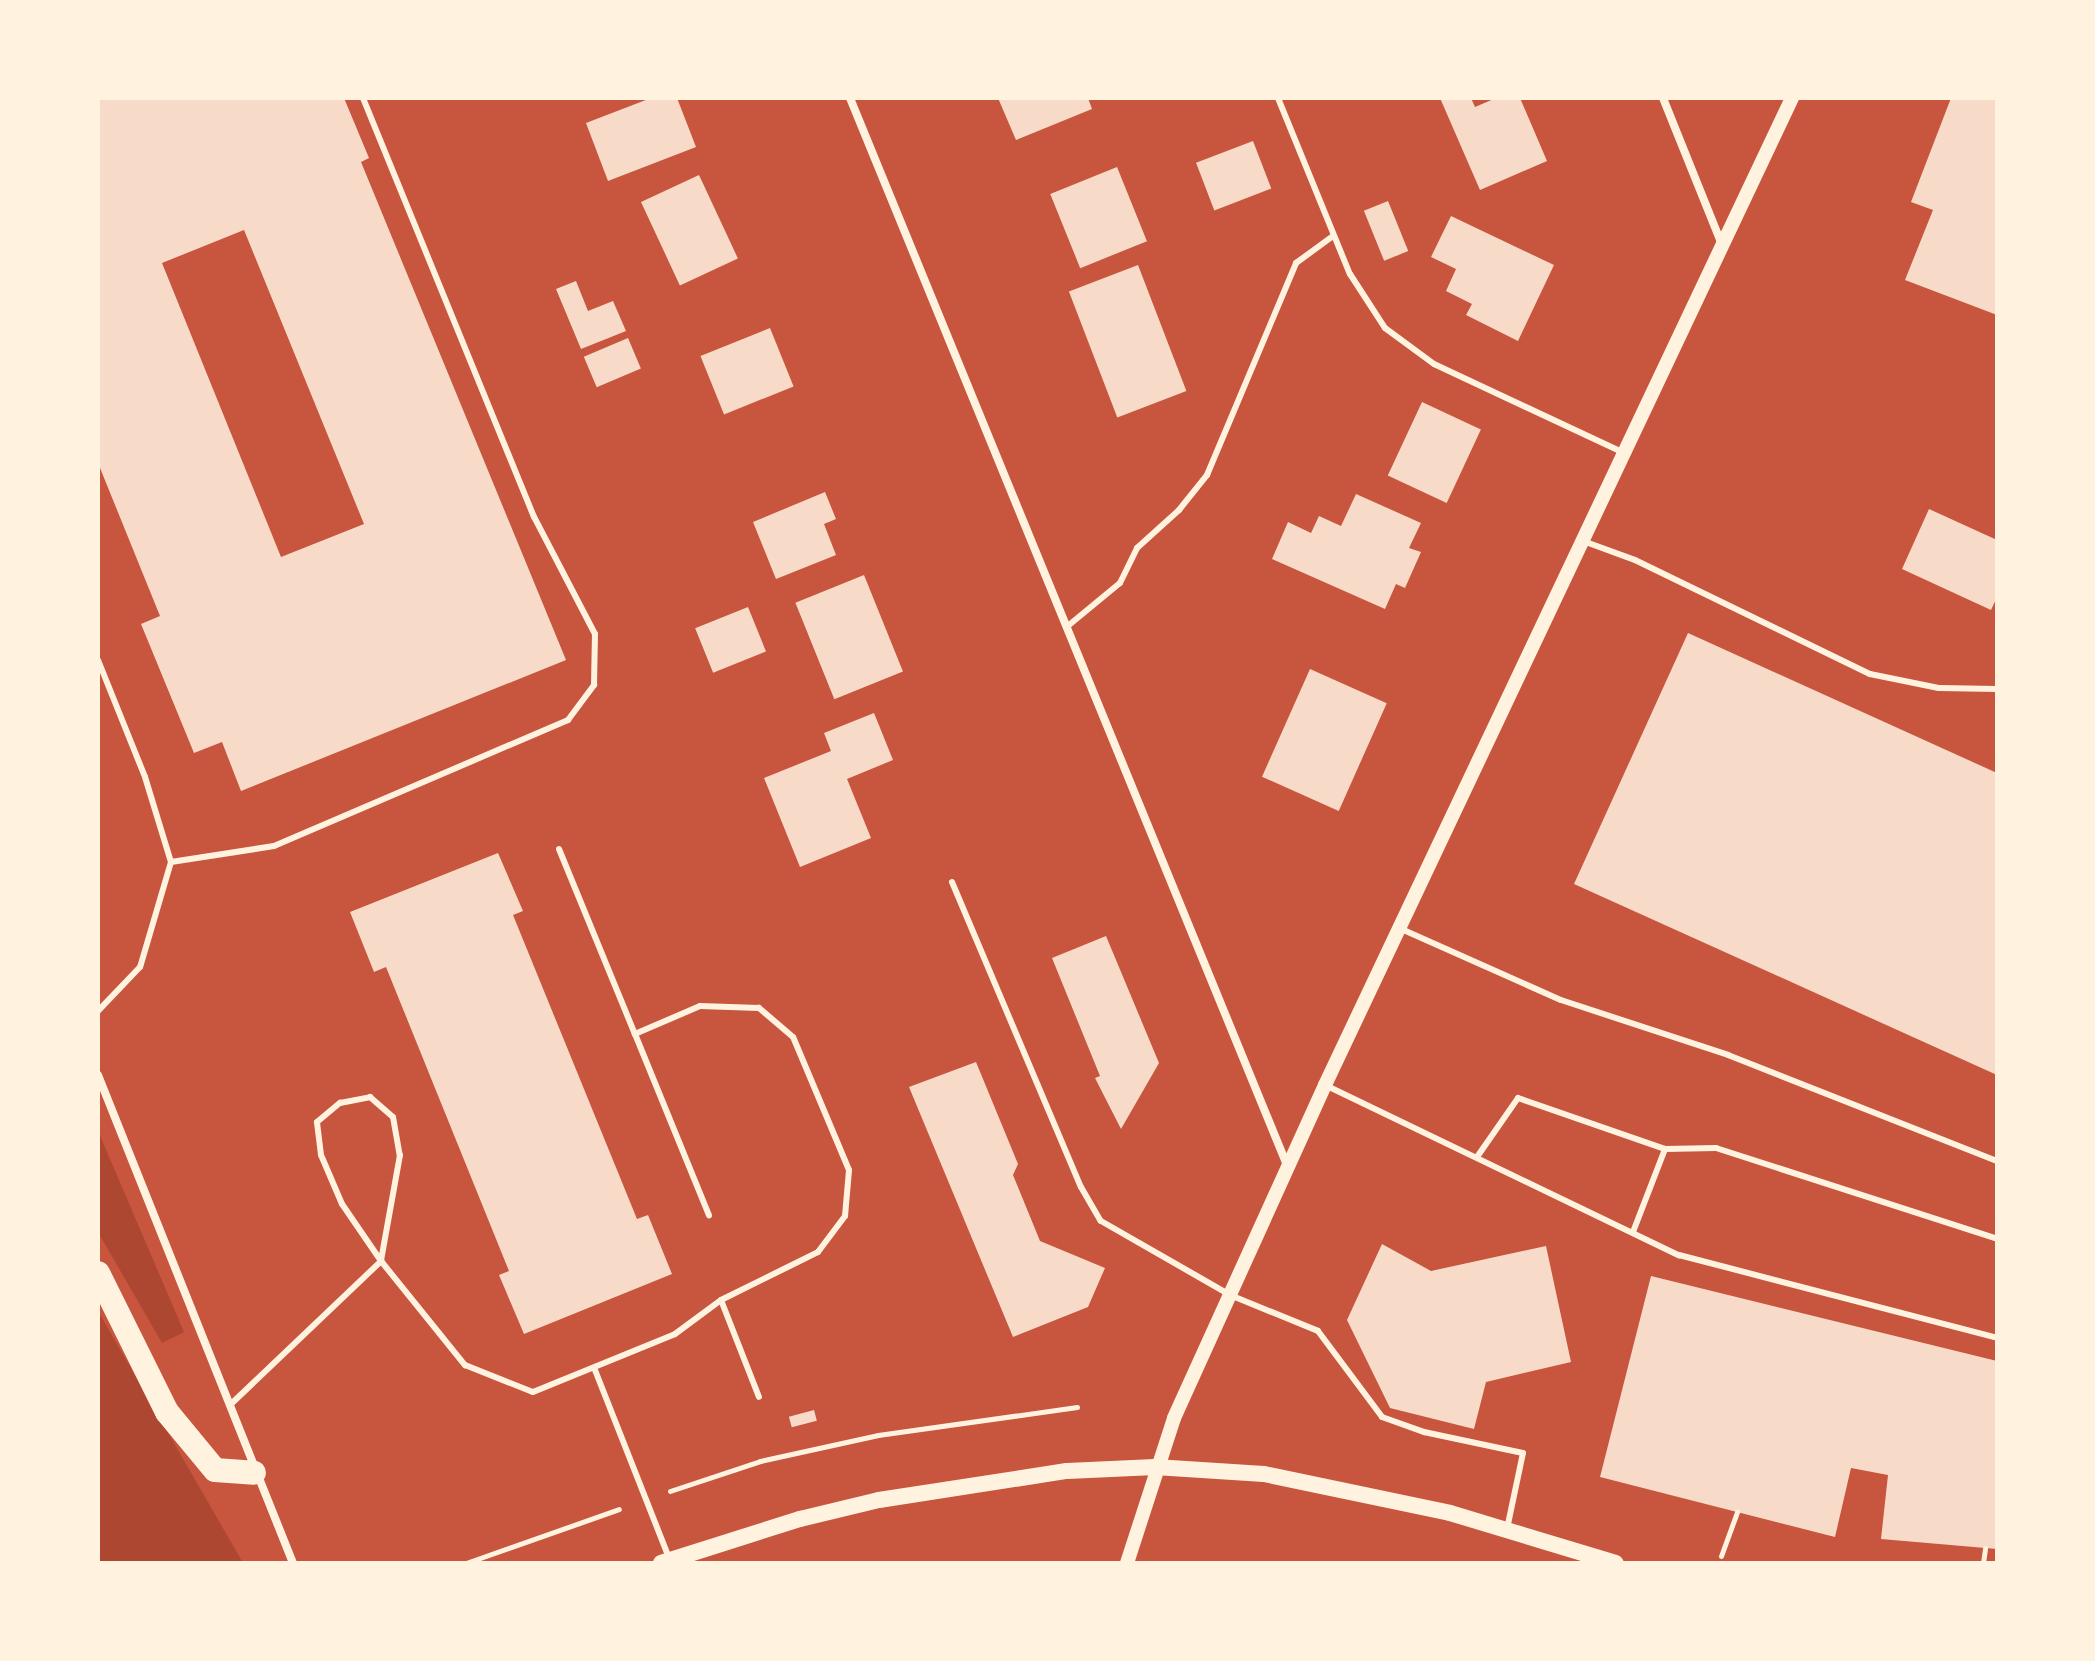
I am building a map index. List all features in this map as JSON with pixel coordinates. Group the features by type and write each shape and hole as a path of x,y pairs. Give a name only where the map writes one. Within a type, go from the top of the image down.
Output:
{"highway":[{"path":"98,1273 167,1412 215,1470 254,1473"}],"main road":[{"path":"666,1562 800,1519 879,1500 1067,1471 1155,1467 1264,1474 1507,1529 1616,1563"}],"street":[{"path":"850,98 1069,625 1288,1166"},
{"path":"1663,98 1723,248"},
{"path":"1127,1563 1155,1467 1288,1166 1792,98"},
{"path":"98,1075 230,1405 254,1473 293,1563"}],"lane":[{"path":"171,862 289,839 568,720 594,685 595,634 534,517 363,98"},
{"path":"1278,98 1350,274 1385,328 1434,364 1624,453"},
{"path":"1069,625 1120,583 1137,548 1179,510 1207,475 1296,263 1333,236"},
{"path":"1583,541 1635,560 1870,674 1939,688 1997,689"},
{"path":"98,660 145,777 171,862 140,967 98,1011"},
{"path":"559,849 709,1215"},
{"path":"952,882 1081,1187 1101,1221 1230,1295 1318,1331 1382,1417 1424,1432 1523,1453 1507,1529"},
{"path":"1399,928 1561,1000 1728,1055 1997,1161"},
{"path":"230,1405 381,1261 400,1155 393,1117 370,1097 340,1103 317,1122 321,1155 342,1204 381,1261 465,1365 533,1392 595,1370 675,1334 721,1300 818,1252 845,1216 849,1170 793,1037 759,1008 700,1006 635,1034"},
{"path":"1325,1085 1679,1255 1997,1338"},
{"path":"1477,1157 1518,1098 1665,1149 1716,1148 1997,1239"},
{"path":"1633,1232 1665,1149"},
{"path":"721,1300 759,1397"},
{"path":"595,1370 646,1500 666,1562"}],"path":[{"path":"466,1563 760,1461 878,1435 1077,1407"},
{"path":"1721,1556 1737,1512"},
{"path":"1983,1563 1985,1548"}],"shaded area":[{"path":"98,1131 184,1332 162,1343 98,1232"},
{"path":"98,1311 243,1563 98,1563"}],"building":[{"path":"98,98 344,98 369,158 361,162 566,660 241,791 222,742 194,753 141,624 160,616 98,463","holes":["244,230 364,524 281,557 162,263"]},
{"path":"651,98 677,98 696,147 608,181 586,123"},
{"path":"998,98 1088,98 1092,109 1016,140"},
{"path":"1440,98 1471,98 1475,107 1496,98 1520,98 1547,161 1480,190"},
{"path":"1951,98 1997,98 1997,315 1905,280 1933,210 1911,202"},
{"path":"1253,141 1271,189 1214,210 1196,163"},
{"path":"1117,167 1147,241 1080,268 1050,194"},
{"path":"699,175 738,258 680,285 641,202"},
{"path":"1388,201 1408,251 1384,261 1364,211"},
{"path":"1451,216 1554,265 1518,341 1466,315 1472,304 1446,291 1456,269 1431,257"},
{"path":"1138,265 1186,391 1117,418 1069,292"},
{"path":"576,281 588,311 613,301 626,331 581,349 556,289"},
{"path":"770,328 794,386 724,415 700,356"},
{"path":"628,338 641,368 597,387 584,357"},
{"path":"1422,402 1481,429 1447,503 1388,475"},
{"path":"825,492 836,519 824,524 836,555 776,579 753,522"},
{"path":"1356,494 1421,523 1409,548 1421,552 1405,588 1396,584 1385,609 1272,559 1288,522 1311,533 1319,516 1341,526"},
{"path":"1929,509 1997,540 1997,597 1991,610 1902,569"},
{"path":"864,575 903,671 834,699 795,603"},
{"path":"748,607 766,652 713,673 695,628"},
{"path":"1688,633 1997,773 1997,1075 1574,884"},
{"path":"1310,669 1387,703 1339,811 1262,777"},
{"path":"874,713 893,760 847,779 871,838 800,867 764,778 831,751 824,733"},
{"path":"498,853 523,911 513,915 637,1219 648,1215 672,1274 524,1334 499,1275 509,1271 386,967 374,972 350,912"},
{"path":"1106,936 1159,1063 1121,1129 1095,1078 1100,1076 1052,958"},
{"path":"976,1062 1018,1164 1013,1175 1040,1241 1105,1268 1088,1307 1013,1337 909,1087"},
{"path":"1382,1244 1431,1271 1546,1246 1571,1362 1486,1382 1474,1429 1390,1408 1347,1320"},
{"path":"1651,1276 1997,1361 1997,1549 1881,1539 1888,1475 1851,1468 1835,1537 1600,1477"},
{"path":"814,1410 817,1421 792,1427 789,1417"}]}
